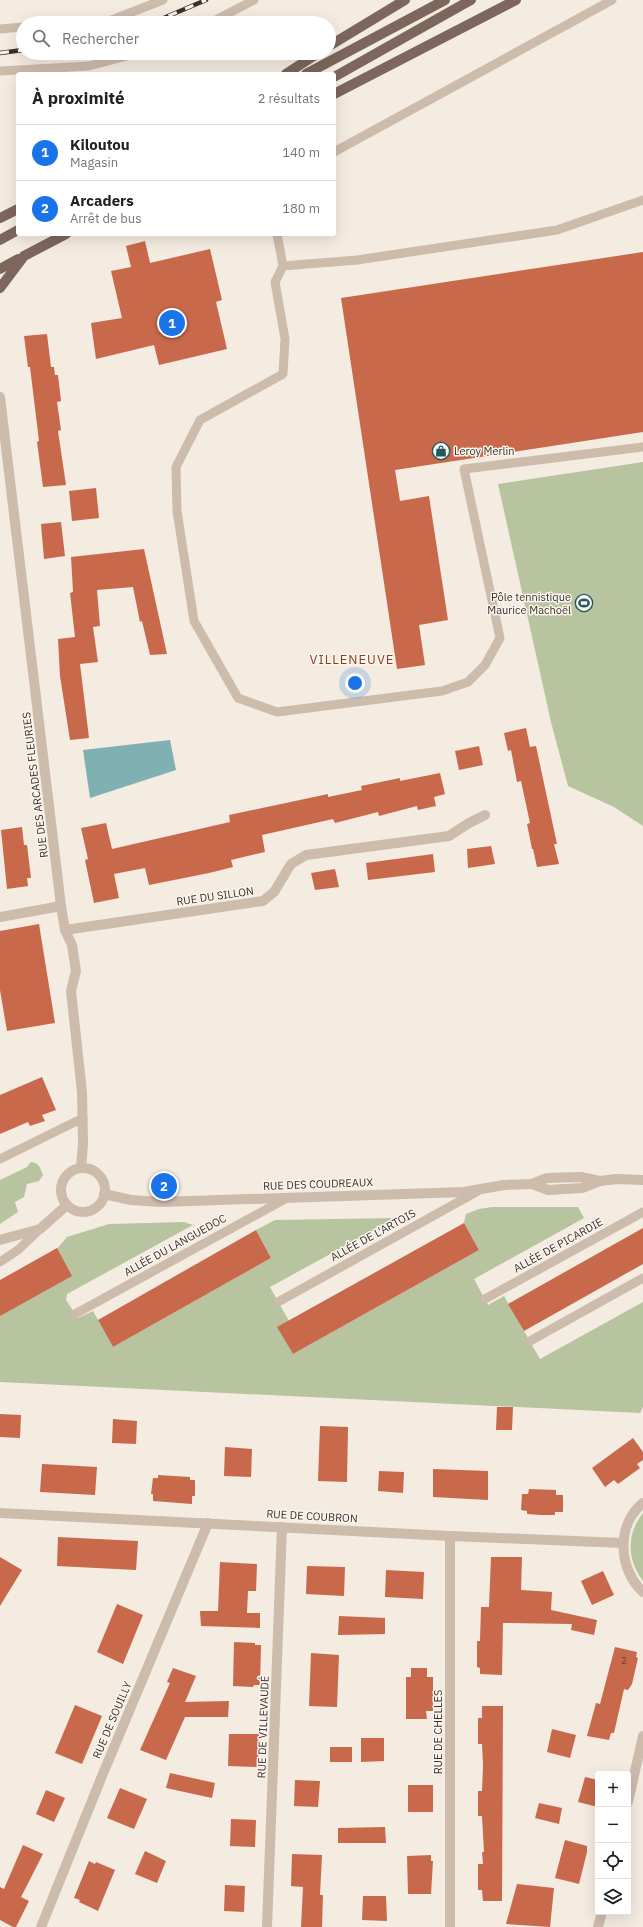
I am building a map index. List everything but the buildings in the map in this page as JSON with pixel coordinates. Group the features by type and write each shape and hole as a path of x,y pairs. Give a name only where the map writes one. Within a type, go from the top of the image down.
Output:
{"main road":[{"path":"336,42 405,0"},
{"path":"336,58 445,0"},
{"path":"336,77 471,0"},
{"path":"336,93 516,0"},
{"path":"289,72 307,60"},
{"path":"310,72 332,60"},
{"path":"0,218 16,210"},
{"path":"0,240 16,231"},
{"path":"0,270 59,236"},
{"path":"0,288 24,256 62,236"}],"street":[{"name":"RUE DES ARCADES FLEURIES","path":"0,397 61,906 65,930 72,945 76,971 71,991 83,1118 81,1168"},
{"name":"RUE DU SILLON","path":"65,930 263,901 274,892 291,864 306,855 449,836 485,815"},
{"path":"0,917 61,906"},
{"path":"81,1168 94,1171 99,1175 105,1188 104,1194 102,1201 92,1210 79,1211 67,1205 61,1193 64,1179 74,1170 81,1168"},
{"name":"RUE DES COUDREAUX","path":"104,1194 131,1200 160,1202 480,1190 504,1185 532,1184 547,1178 581,1177 600,1181 616,1179 643,1180"},
{"path":"0,1240 40,1229 67,1205"},
{"path":"643,1503 637,1508 627,1524 623,1543 624,1561 631,1577 643,1592"},
{"name":"RUE DE COUBRON","path":"0,1513 450,1536 623,1543"},
{"name":"RUE DE SOUILLY","path":"41,1927 102,1776 208,1523"},
{"name":"RUE DE VILLEVAUDÉ","path":"267,1927 282,1527"},
{"name":"RUE DE CHELLES","path":"450,1536 450,1927"},
{"path":"631,1789 643,1736"},
{"path":"598,1927 601,1915"}],"lane":[{"path":"122,16 163,0"},
{"path":"223,16 254,0"},
{"path":"336,151 612,0"},
{"path":"0,29 16,28"},
{"path":"0,71 89,66 112,60"},
{"path":"283,266 357,260 557,230 643,200"},
{"path":"277,236 283,266 275,282 285,339 283,374 200,420 176,467 177,511 194,622 238,698 277,712 442,691 468,682 485,665 500,638 464,470 643,447"},
{"path":"0,1159 83,1118"},
{"name":"ALLÉE DE L'ARTOIS","path":"278,1302 480,1190"},
{"name":"ALLÉE DU LANGUEDOC","path":"75,1314 287,1198"},
{"name":"ALLÉE DE PICARDIE","path":"485,1299 643,1212"},
{"path":"0,1262 18,1250 40,1229"},
{"path":"530,1341 643,1278"}],"green space":[{"name":"Pôle tennistique Maurice Machoël","path":"643,462 643,826 614,807 568,786 551,722 498,484"},
{"path":"31,1162 36,1163 39,1166 43,1175 39,1181 27,1184 24,1197 15,1202 18,1212 0,1224 0,1180 27,1167"},
{"path":"492,1207 578,1207 584,1218 474,1279 488,1305 504,1296 540,1359 643,1302 643,1407 640,1413 0,1382 0,1316 67,1237 109,1224 184,1222 193,1225 67,1294 66,1300 78,1318 93,1311 113,1347 271,1258 256,1230 275,1220 396,1218 270,1287 289,1321 278,1327 293,1354 479,1250 464,1223 466,1214 479,1209"},
{"path":"643,1513 643,1581 631,1556 631,1538 637,1521"}],"water":[{"path":"170,740 176,770 90,798 83,750"}],"railway":[{"path":"168,16 206,0"},
{"path":"0,53 16,51"}],"place":[{"name":"Kiloutou","path":"172,323"},
{"name":"Leroy Merlin","path":"441,451"},
{"name":"Pôle tennistique Maurice Machoël","path":"584,603"},
{"name":"Arcaders","path":"164,1186"}],"district":[{"name":"VILLENEUVE","path":"352,659"}]}
